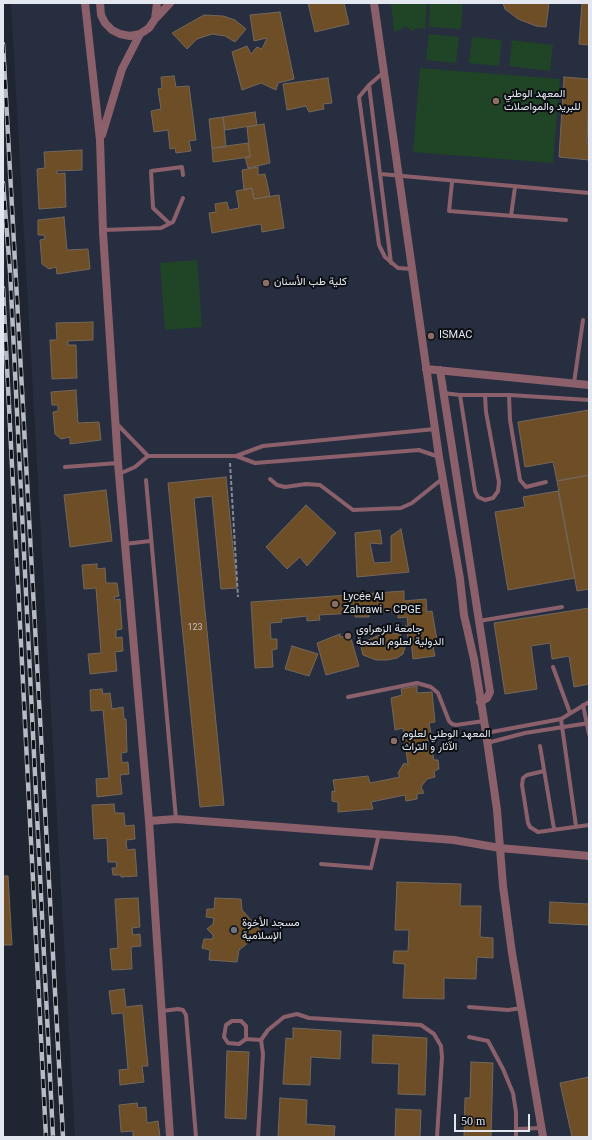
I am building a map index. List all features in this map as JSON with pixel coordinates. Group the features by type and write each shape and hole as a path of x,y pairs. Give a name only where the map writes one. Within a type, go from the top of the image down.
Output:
{"street":[{"path":"85,3 100,140 103,230 118,463 149,821 170,1137"},
{"path":"100,3 101,15 105,23 112,30 120,34 130,36 140,34 149,28 170,3"},
{"path":"155,19 158,3"},
{"path":"374,3 442,479 462,585 464,616 486,733 511,946 543,1137"},
{"path":"86,15 101,15"},
{"path":"100,140 122,70 140,34"},
{"path":"426,369 589,385"},
{"path":"440,370 490,692 487,698 480,702"},
{"path":"149,821 176,820 379,834 454,840 500,848 589,856"}],"lane":[{"path":"384,72 369,85 360,97 379,245 385,257 391,263 398,268 412,269"},
{"path":"369,85 391,263"},
{"path":"169,223 153,208 151,171 182,167 183,175"},
{"path":"381,174 452,182 589,193"},
{"path":"452,182 449,211 566,220"},
{"path":"511,216 515,187"},
{"path":"103,230 161,228 173,222 182,198"},
{"path":"574,384 583,320"},
{"path":"443,393 589,400"},
{"path":"460,395 475,491 478,497 485,500 493,498 498,491 499,482 486,412 486,395"},
{"path":"509,395 510,420 520,480 526,486 546,482"},
{"path":"116,422 148,456"},
{"path":"236,456 263,446 435,429"},
{"path":"119,474 135,467 148,456 236,456 255,463 419,450 439,457"},
{"path":"65,467 118,463"},
{"path":"270,478 277,485 285,487 306,484 320,486 353,510 401,508 412,503 442,479"},
{"path":"146,480 150,541 176,820"},
{"path":"125,544 150,541"},
{"path":"479,622 562,607"},
{"path":"553,667 570,713"},
{"path":"348,697 417,683 431,687 438,693 449,721 452,724 456,725 484,721"},
{"path":"486,733 561,718 589,702"},
{"path":"583,705 588,723 589,734"},
{"path":"561,718 564,726 576,826"},
{"path":"487,743 564,726 588,723"},
{"path":"540,746 554,830"},
{"path":"544,771 527,775 523,778 522,785 528,823 538,832 589,825"},
{"path":"321,864 371,868 379,834"},
{"path":"469,1007 508,1010 522,1008"},
{"path":"161,1011 178,1009 183,1010 186,1015 196,1137"},
{"path":"258,1137 263,1054 261,1040 268,1030 284,1017 291,1015 309,1018 421,1026 434,1034 442,1046 437,1137"},
{"path":"246,1039 246,1026 240,1021 232,1021 226,1025 224,1037 228,1043 239,1044 246,1039 261,1040"},
{"path":"469,1037 488,1041 503,1069 513,1093 517,1129 516,1137"},
{"path":"517,1129 541,1128"}],"path":[{"path":"230,456 238,597"}],"shaded area":[{"path":"11,3 589,3 589,1137 75,1137"}],"green space":[{"path":"391,3 427,3 425,29 418,28 412,31 406,26 398,31 394,31"},
{"path":"430,3 463,3 461,29 429,27"},
{"path":"429,34 459,37 456,63 426,60"},
{"path":"472,37 502,40 499,66 469,63"},
{"path":"512,40 553,45 550,71 509,66"},
{"path":"420,68 560,79 553,163 413,152"},
{"path":"197,260 202,327 165,330 160,263"}],"building":[{"path":"308,3 344,3 349,24 315,32"},
{"path":"503,3 549,3 546,27 536,26 518,19 505,9"},
{"path":"582,3 589,3 589,45 579,44"},
{"path":"280,12 294,79 278,83 276,90 261,83 242,90 232,52 247,46 251,54 257,47 262,49 267,38 254,41 250,15"},
{"path":"204,15 223,16 235,20 246,29 235,42 225,36 212,34 197,39 187,49 172,33"},
{"path":"174,76 176,87 189,86 196,140 189,141 191,151 176,153 175,148 170,149 168,130 154,132 151,111 161,109 158,89 162,88 161,77"},
{"path":"564,77 589,79 587,143 589,143 589,160 559,157"},
{"path":"328,78 332,103 323,104 324,109 309,112 306,106 287,110 283,84"},
{"path":"255,112 257,125 225,130 223,117"},
{"path":"223,117 226,147 212,148 209,119"},
{"path":"264,124 270,163 248,168 245,157 250,157 247,127"},
{"path":"248,143 250,157 213,162 212,148"},
{"path":"82,150 82,170 57,171 57,174 65,173 66,207 39,209 37,169 45,168 44,152"},
{"path":"258,167 258,175 265,174 270,196 254,199 252,188 244,190 242,170"},
{"path":"252,188 254,199 279,195 284,228 262,232 261,224 212,233 209,213 216,212 215,204 227,202 229,210 239,208 236,191"},
{"path":"64,217 67,250 88,249 90,269 57,274 56,267 49,269 42,264 40,240 45,239 44,235 38,235 38,220"},
{"path":"93,322 93,340 68,341 68,345 76,345 77,378 52,379 50,340 57,340 56,323"},
{"path":"76,390 78,423 99,422 101,440 70,444 70,437 61,439 55,434 53,412 58,411 58,405 52,405 51,392"},
{"path":"589,410 589,475 557,481 553,462 525,467 518,422"},
{"path":"589,475 589,589 577,591 557,481"},
{"path":"226,477 237,588 221,589 212,496 194,498 224,805 200,807 168,483"},
{"path":"106,490 112,541 70,547 64,495"},
{"path":"558,491 575,578 508,590 495,512 525,507 523,497"},
{"path":"306,505 336,533 307,566 300,557 287,569 266,547"},
{"path":"401,529 409,572 357,577 355,533 380,530 382,544 370,543 374,563 391,562 391,536"},
{"path":"97,564 97,569 105,568 106,583 117,583 119,596 114,597 115,600 120,599 122,629 116,630 116,638 122,637 123,651 115,652 117,671 90,674 88,654 101,653 96,588 84,589 82,565"},
{"path":"404,591 404,601 426,599 427,612 432,611 438,646 433,647 435,656 413,659 411,641 409,641 405,626 408,626 407,617 398,618 398,612 369,612 369,617 355,617 355,613 319,615 320,620 307,621 307,616 281,619 282,622 270,623 271,639 277,639 277,649 272,650 273,667 255,668 251,602"},
{"path":"589,608 589,684 574,687 569,656 552,659 550,643 531,646 537,689 505,694 494,623"},
{"path":"340,634 340,637 350,635 359,666 326,675 317,643"},
{"path":"382,634 400,634 405,647 403,654 397,658 387,660 376,660 363,655 361,647 364,642"},
{"path":"292,646 318,654 309,676 285,669"},
{"name":"المعهد الوطني لعلوم الآثار و التراث","path":"417,686 417,693 432,692 435,722 429,723 432,739 426,741 428,747 431,746 434,760 438,760 439,769 434,771 435,777 427,779 421,787 424,793 417,794 417,799 406,801 405,795 371,802 373,809 338,812 338,802 332,801 332,791 335,792 333,780 368,776 370,783 400,777 398,773 404,763 408,765 403,728 395,730 391,698 402,695 401,689"},
{"path":"102,689 103,694 110,693 112,709 123,707 124,719 126,719 127,752 121,753 122,763 128,762 129,774 120,775 122,794 97,797 96,779 109,778 103,710 91,711 90,690"},
{"path":"114,804 115,813 124,813 125,826 134,825 135,839 126,840 127,850 135,849 137,876 121,877 121,875 113,875 112,868 117,868 116,862 108,862 107,838 94,839 92,805"},
{"path":"3,876 8,876 12,945 3,945"},
{"path":"397,882 461,884 460,906 481,906 480,937 493,938 493,958 477,957 476,979 444,978 444,999 403,998 405,964 393,963 394,951 408,951 409,930 395,930"},
{"path":"138,898 140,927 132,928 133,935 140,934 141,946 131,947 132,969 112,970 110,949 118,948 115,899"},
{"name":"مسجد الأخوة الإسلامية","path":"215,898 241,899 242,910 262,932 239,950 237,962 209,960 210,950 202,948 204,939 213,939 213,935 207,929 213,924 214,918 206,917 207,909 214,909"},
{"path":"550,902 589,904 589,925 549,923"},
{"path":"124,989 126,1007 142,1005 148,1066 142,1066 144,1082 120,1085 119,1070 128,1069 123,1013 112,1014 109,991"},
{"path":"293,1028 341,1031 340,1059 311,1057 310,1085 283,1084 286,1038 293,1039"},
{"path":"373,1035 427,1038 425,1095 398,1094 399,1064 372,1063"},
{"path":"227,1051 249,1052 246,1119 225,1118"},
{"path":"471,1062 493,1063 491,1137 464,1137 465,1098 470,1098"},
{"path":"589,1077 589,1137 572,1137 560,1083"},
{"path":"280,1098 307,1100 306,1124 335,1126 334,1137 278,1137"},
{"path":"137,1103 138,1108 146,1107 147,1123 158,1121 160,1137 133,1137 133,1131 121,1132 119,1105"},
{"path":"396,1109 421,1110 420,1137 395,1137"}],"railway":[{"path":"3,44 63,1137"},
{"path":"3,183 10,271 53,1137"},
{"path":"3,288 46,1137"}],"place":[{"name":"المعهد الوطني للبريد والمواصلات","path":"496,101"},
{"name":"كلية طب الأسنان","path":"266,283"},
{"name":"ISMAC","path":"431,336"},
{"name":"Lycée Al Zahrawi - CPGE","path":"335,604"},
{"name":"جامعة الزهراوي الدولية لعلوم الصحة","path":"348,636"},
{"name":"المعهد الوطني لعلوم الآثار و التراث","path":"394,741"},
{"name":"مسجد الأخوة الإسلامية","path":"234,930"}]}
